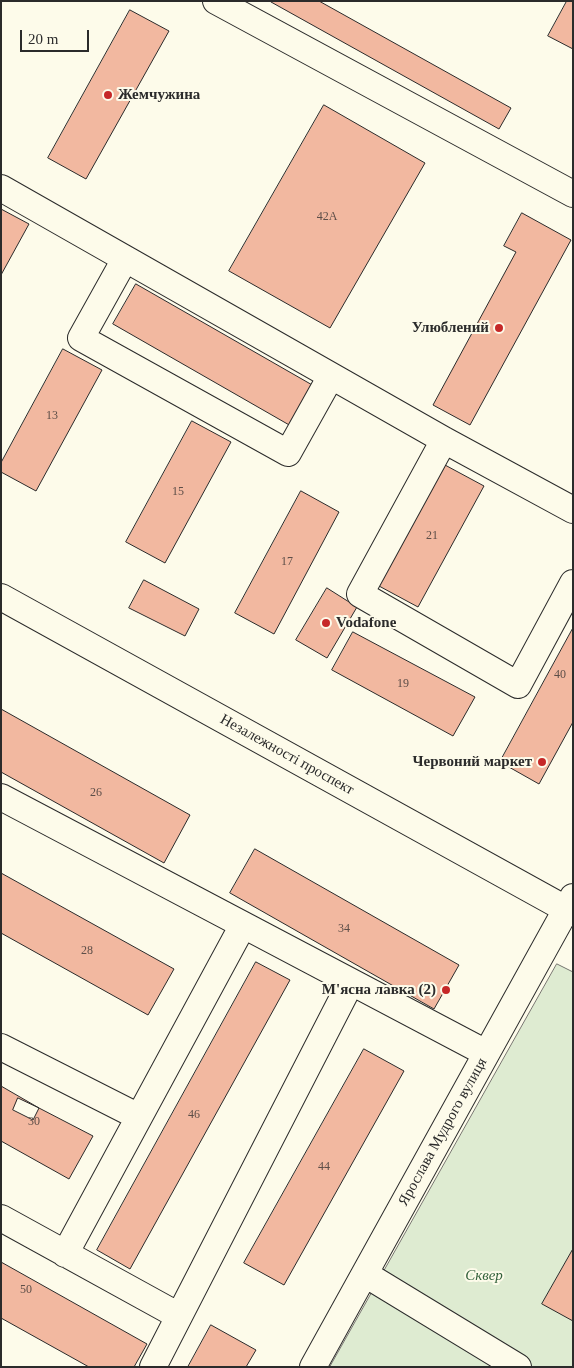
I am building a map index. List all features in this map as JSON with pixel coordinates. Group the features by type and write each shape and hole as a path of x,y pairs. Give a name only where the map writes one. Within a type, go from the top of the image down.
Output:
{"street":[{"path":"216,1 573,194"},
{"path":"1,188 444,440 570,501"},
{"path":"126,259 81,338 288,453 331,376"},
{"path":"444,440 360,594 518,685 573,583"},
{"name":"Незалежності проспект","path":"1,597 570,906"},
{"path":"1,797 486,1054"},
{"name":"Ярослава Мудрого вулиця","path":"313,1367 570,906"},
{"path":"65,1254 243,925"},
{"path":"153,1367 351,982"},
{"path":"1,1047 139,1117"},
{"path":"1,1218 179,1316"},
{"path":"364,1274 518,1367"}],"green space":[{"name":"Сквер","path":"557,964 573,972 573,1367 330,1367"}],"building":[{"path":"271,1 319,1 511,108 499,129"},
{"path":"567,1 573,1 573,49 548,36"},
{"name":"Жемчужина","path":"130,10 169,31 86,179 48,158"},
{"path":"324,105 425,163 330,328 229,271"},
{"path":"1,209 29,224 1,275"},
{"name":"Улюблений","path":"522,213 571,240 470,425 433,405 516,252 504,246"},
{"path":"136,284 314,386 291,426 113,324"},
{"path":"63,349 102,370 36,491 1,472 1,463"},
{"path":"192,421 231,442 165,563 126,542"},
{"path":"445,465 484,486 418,607 379,586"},
{"path":"301,491 339,512 274,634 235,613"},
{"path":"144,580 199,609 185,636 129,608"},
{"name":"Vodafone","path":"327,588 357,607 327,658 296,640"},
{"path":"573,628 573,722 539,784 500,762"},
{"path":"353,632 475,697 453,736 332,670"},
{"path":"1,709 190,815 164,863 1,772"},
{"path":"255,849 459,965 434,1009 230,893"},
{"path":"1,873 174,969 148,1015 1,933"},
{"path":"256,962 290,980 130,1269 97,1250"},
{"path":"364,1049 404,1071 284,1285 244,1263"},
{"path":"1,1086 93,1136 69,1179 1,1141"},
{"path":"18,1098 39,1108 33,1120 13,1110"},
{"path":"573,1249 573,1321 542,1304"},
{"path":"1,1262 147,1344 134,1367 89,1367 1,1318"},
{"path":"211,1325 256,1350 246,1367 188,1367"}],"place":[{"name":"Жемчужина","path":"108,95"},
{"name":"Улюблений","path":"499,328"},
{"name":"Vodafone","path":"326,623"},
{"name":"Червоний маркет","path":"542,762"},
{"name":"М'ясна лавка (2)","path":"446,990"}]}
